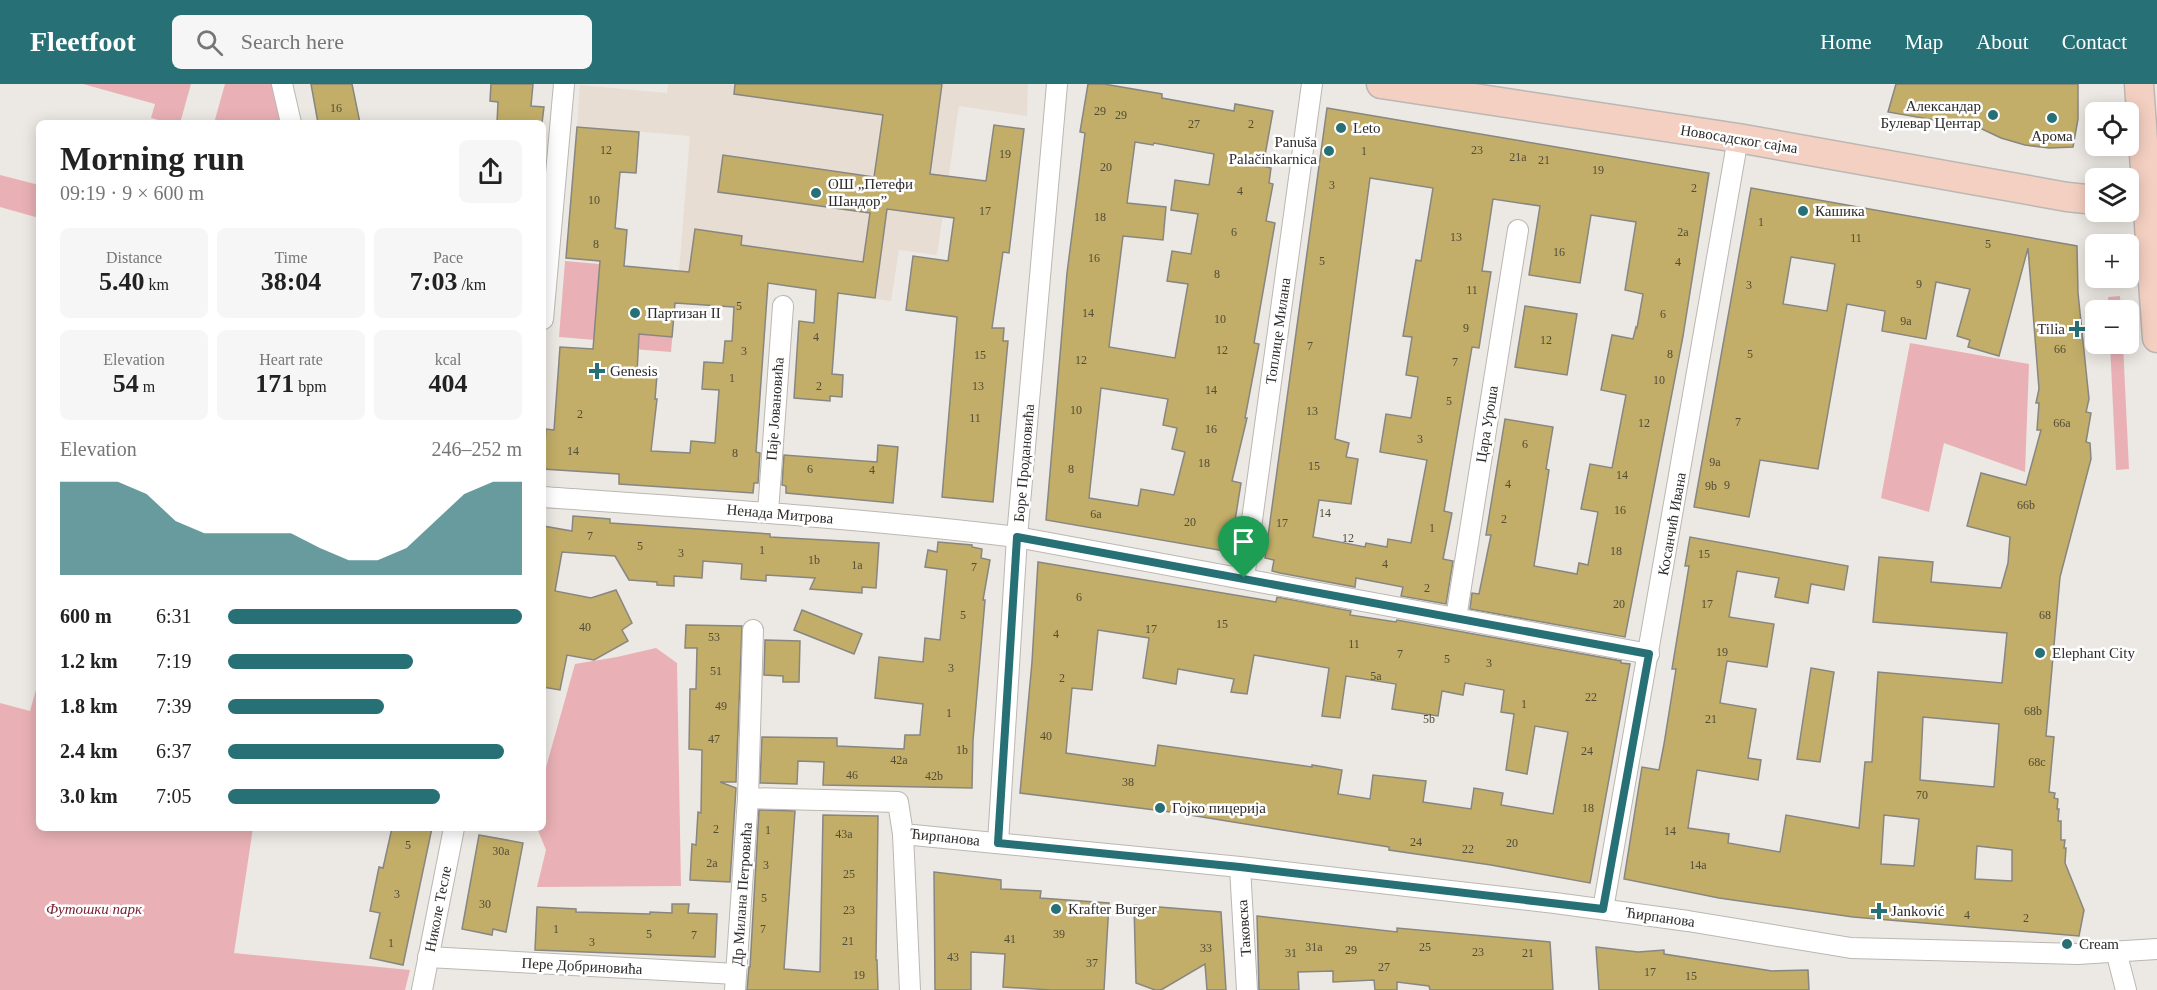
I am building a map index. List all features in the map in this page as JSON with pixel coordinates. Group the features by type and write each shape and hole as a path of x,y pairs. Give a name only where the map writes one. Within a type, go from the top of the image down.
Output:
{"street":[{"path":"282,84 290,120"},
{"path":"546,285 564,84"},
{"name":"Боре Продановића","path":"998,843 1017,537 1057,84"},
{"name":"Топлице Милана","path":"1244,578 1312,84"},
{"name":"Новосадског сајма","path":"1381,84 1738,138 2085,199"},
{"path":"2139,84 2144,203 2157,338"},
{"name":"Косанчић Ивана","path":"1603,909 1738,138"},
{"name":"Цара Уроша","path":"1456,618 1518,230"},
{"name":"Паје Јовановића","path":"768,512 783,306"},
{"name":"Ненада Митрова","path":"546,496 768,512 927,526 1017,537 1649,654"},
{"path":"748,798 753,630"},
{"name":"Ћирпанова","path":"748,798 898,802 903,834 1240,867 1603,909 1851,948 2078,954 2157,949"},
{"name":"Др Милана Петровића","path":"735,982 748,798"},
{"name":"Николе Тесле","path":"422,990 453,831"},
{"path":"903,834 910,990"},
{"name":"Таковска","path":"1240,867 1247,990"},
{"path":"2116,951 2126,990"},
{"name":"Пере Добриновића","path":"428,957 735,982"}],"shaded area":[{"name":"ОШ „Петефи Шандор”","path":"668,84 1028,84 1027,116 959,106 937,255 899,250 891,301 679,271 690,136 577,126 580,85 667,93"}],"green space":[{"path":"83,84 191,84 181,120 151,118 155,104"},
{"path":"225,84 274,84 281,120 215,120"},
{"path":"0,175 36,184 36,217 0,207"},
{"path":"565,261 678,271 671,352 620,348 620,342 559,337"},
{"path":"2120,296 2120,300 2108,300 2108,297"},
{"path":"1910,343 2029,364 2025,472 1944,443 1929,512 1881,498"},
{"path":"2110,354 2123,354 2129,469 2116,470"},
{"path":"656,648 677,663 681,886 537,887 546,850 538,831 546,831 546,767 575,664"},
{"name":"Футошки парк","path":"36,690 36,831 253,831 234,953 410,970 405,990 0,990 0,703 30,711"}],"building":[{"path":"311,84 352,84 359,120 317,120"},
{"path":"491,84 533,84 531,106 544,107 542,120 497,120 498,102 490,101"},
{"path":"735,84 942,84 930,174 986,181 994,125 1024,129 1009,253 1003,252 992,328 1004,328 1003,341 1008,341 993,502 942,497 957,317 906,310 913,256 948,261 954,218 887,209 875,298 838,293 832,374 843,375 842,397 830,396 830,401 794,398 799,321 814,323 816,290 768,283 756,452 760,453 758,483 754,483 753,493 619,484 619,474 546,469 546,429 554,430 560,347 593,349 600,261 566,258 577,127 639,132 636,173 620,172 615,228 627,230 624,266 689,272 695,229 742,236 741,245 863,262 870,213 718,192 723,155 874,177 883,115 734,94","holes":["675,303 734,307 732,341 725,341 723,363 704,362 702,389 719,390 715,443 691,441 690,453 651,451 657,399 655,399 657,375 637,373 639,334 672,337"]},
{"path":"1088,84 1104,84 1162,94 1162,98 1234,111 1235,104 1273,111 1263,166 1271,168 1269,183 1273,184 1266,221 1275,223 1254,343 1259,344 1245,418 1247,418 1232,481 1241,483 1230,552 1046,520 1067,273 1085,133 1080,132","holes":["1135,142 1153,145 1154,143 1214,154 1209,185 1175,180 1171,210 1198,214 1191,254 1172,251 1167,281 1188,284 1175,358 1109,347 1123,236 1163,240 1166,207 1127,203","1101,388 1168,399 1163,425 1177,428 1172,449 1185,452 1174,495 1141,489 1138,506 1089,498"]},
{"name":"Александар Булевар Центар","path":"1896,84 2078,84 2078,119 2073,147 2049,148 2025,145 2001,138 1980,128 1888,112"},
{"path":"1327,108 1709,173 1683,336 1625,637 1470,609 1472,593 1479,594 1491,535 1486,535 1505,419 1553,427 1546,469 1549,470 1534,566 1577,574 1579,563 1588,565 1598,512 1581,509 1590,464 1612,468 1626,395 1601,390 1612,335 1633,339 1643,294 1625,290 1636,222 1591,215 1580,283 1529,275 1540,206 1493,199 1482,271 1491,272 1479,348 1472,347 1444,511 1452,513 1443,559 1453,561 1446,604 1401,596 1403,587 1356,578 1355,587 1272,571 1274,560 1265,558","holes":["1370,178 1433,188 1421,261 1416,260 1403,336 1412,337 1406,375 1418,377 1411,418 1386,414 1380,452 1427,460 1411,543 1388,539 1387,547 1366,543 1365,547 1313,537 1319,500 1351,504 1358,459 1346,457 1349,443 1335,439"]},
{"path":"1751,188 2077,246 2078,293 2089,399 2086,412 2091,413 2086,442 2090,443 2091,459 2060,577 2046,736 2054,737 2049,792 2055,793 2054,798 2058,799 2061,840 2065,840 2064,848 2066,848 2065,863 2084,910 2079,936 1853,917 1719,898 1624,879 1642,767 1659,770 1676,669 1672,669 1689,566 1685,566 1690,537 1848,566 1844,590 1811,584 1808,603 1775,597 1779,578 1737,571 1729,617 1774,624 1767,667 1727,661 1720,703 1756,709 1748,758 1761,760 1758,780 1697,770 1688,828 1729,834 1728,843 1780,852 1786,815 1859,828 1865,762 1872,762 1878,672 2002,683 2007,633 1873,622 1879,557 1933,562 1931,582 2001,588 2008,563 2010,537 1967,526 1981,473 2026,485 2041,430 2037,430 2039,403 2036,403 2039,389 2028,248 1999,356 1968,347 1970,340 1957,336 1970,289 1936,282 1926,339 1882,331 1885,311 1847,304 1818,469 1760,460 1749,517 1694,507","holes":["1791,257 1835,264 1827,311 1783,304","1923,717 1999,724 1994,787 1920,780","1884,815 1919,819 1914,866 1881,864","1977,846 2012,850 2012,881 1975,879"]},
{"path":"1525,306 1577,314 1567,375 1515,367"},
{"path":"878,445 898,447 893,503 786,493 786,486 782,485 784,455 877,462"},
{"path":"573,516 610,519 610,523 770,534 770,537 879,543 876,588 862,587 862,593 810,589 815,578 766,575 766,581 741,579 742,564 703,561 702,578 674,576 674,586 657,585 657,582 629,580 615,556 562,552 555,591 591,598 616,590 632,623 622,630 628,641 594,660 567,655 560,690 546,688 546,527 572,531"},
{"path":"938,542 972,545 972,547 982,549 981,558 990,560 983,600 985,600 973,740 972,788 823,785 824,762 798,761 797,784 760,783 762,737 837,738 837,746 904,749 905,735 920,735 923,704 875,698 879,657 923,662 925,638 940,640 947,570 925,567 928,550 937,552"},
{"path":"1038,562 1276,602 1277,597 1351,611 1350,615 1396,622 1397,620 1630,664 1590,883 1389,850 1389,847 1171,812 1020,793","holes":["1098,630 1149,638 1143,678 1176,684 1178,669 1234,679 1231,692 1247,694 1254,655 1329,668 1322,716 1340,718 1346,676 1396,684 1392,709 1438,716 1442,691 1463,695 1465,683 1504,690 1501,712 1514,714 1506,770 1527,774 1535,726 1568,732 1553,814 1501,805 1503,793 1474,788 1471,809 1423,802 1426,781 1373,775 1370,799 1338,794 1342,770 1158,745 1155,766 1066,753 1072,688 1092,690"]},
{"path":"802,610 862,634 854,654 794,630"},
{"path":"686,625 742,626 736,782 720,782 736,788 730,882 690,880 692,844 696,845 698,812 701,813 702,750 689,749 690,689 696,689 697,648 685,648"},
{"path":"765,640 800,641 799,682 783,682 783,676 764,675"},
{"path":"1811,668 1834,672 1820,762 1797,759"},
{"path":"759,810 795,811 784,969 820,972 823,815 878,816 876,960 878,990 747,990"},
{"path":"391,831 431,831 403,965 370,958 380,913 370,911 379,867 383,868"},
{"path":"479,835 523,843 506,932 493,929 492,935 462,929"},
{"path":"934,872 1001,880 1001,889 1041,891 1040,898 1109,903 1104,990 1003,987 1005,954 971,952 971,990 935,990"},
{"path":"672,904 689,904 688,913 717,914 715,957 535,950 537,907 576,909 576,912 650,914 650,912 672,913"},
{"path":"1134,905 1221,912 1226,990 1207,990 1205,964 1161,990 1136,983"},
{"path":"1257,916 1397,932 1397,928 1550,942 1553,990 1430,990 1429,986 1397,982 1397,990 1375,990 1374,980 1333,982 1333,971 1298,972 1299,990 1259,990"},
{"path":"1596,947 1638,952 1664,950 1664,954 1772,971 1808,970 1809,990 1599,990"}],"place":[{"name":"Александар Булевар Центар","path":"1993,115"},
{"name":"Арома","path":"2052,118"},
{"name":"Leto","path":"1341,128"},
{"name":"Panuša Palačinkarnica","path":"1329,151"},
{"name":"ОШ „Петефи Шандор”","path":"816,193"},
{"name":"Кашика","path":"1803,211"},
{"name":"Партизан II","path":"635,313"},
{"name":"Tilia","path":"2077,329"},
{"name":"Genesis","path":"597,371"},
{"name":"Elephant City","path":"2040,653"},
{"name":"Гојко пицерија","path":"1160,808"},
{"name":"Krafter Burger","path":"1056,909"},
{"name":"Janković","path":"1879,911"},
{"name":"Cream","path":"2067,944"}],"route":[{"path":"1017,537 1244,578 1649,654 1603,909 1240,867 998,843 1017,537"}]}
